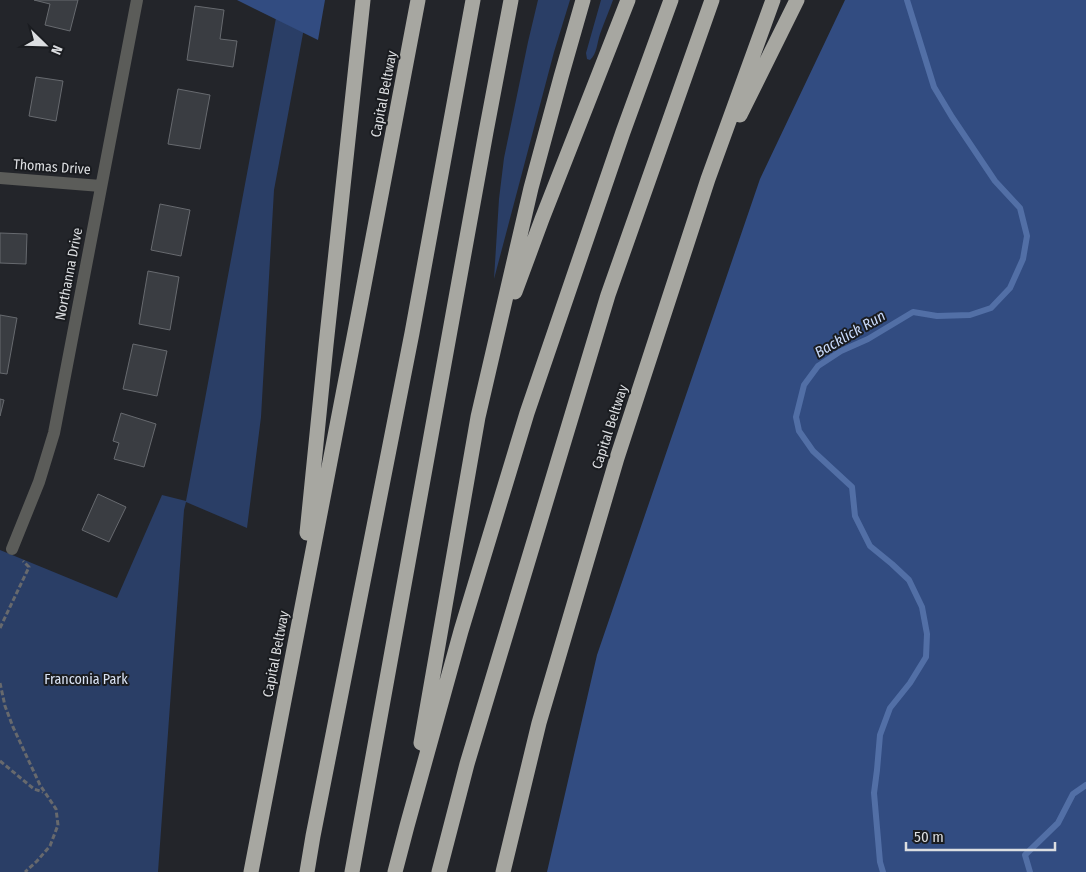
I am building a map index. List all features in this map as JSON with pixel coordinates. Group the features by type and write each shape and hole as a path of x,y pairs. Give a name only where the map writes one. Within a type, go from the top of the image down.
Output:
{"highway":[{"path":"298,624 363,0"},
{"name":"Capital Beltway","path":"251,872 418,0"},
{"path":"307,872 412,333 473,0"},
{"path":"352,872 511,0"},
{"path":"486,132 518,0"},
{"path":"407,826 478,417 533,178 560,76 583,0"},
{"path":"493,352 542,219 628,0"},
{"path":"395,872 461,631 527,412 622,132 671,0"},
{"path":"439,872 468,764 608,295 712,0"},
{"name":"Capital Beltway","path":"503,872 538,723 617,458 708,179 772,0"},
{"path":"708,179 797,0"}],"street":[{"name":"Northanna Drive","path":"12,549 39,482 54,433 137,0"},
{"name":"Thomas Drive","path":"0,178 101,186"}],"path":[{"path":"0,628 29,567 12,549"},
{"path":"0,683 12,727 44,792 56,809 58,825 50,846 25,872"},
{"path":"0,761 34,789 44,792"}],"green space":[{"path":"538,0 570,0 554,52 494,279 499,199 504,158"},
{"path":"601,0 613,0 595,52 590,60 587,59 586,53"},
{"name":"Franconia Park","path":"276,18 304,28 274,190 261,417 247,528 186,502 158,872 0,872 0,550 117,598 162,495 186,501"}],"shaded area":[{"path":"237,0 325,0 318,40"},
{"path":"845,0 1086,0 1086,872 547,872 597,655 760,179"}],"building":[{"path":"34,0 78,0 70,31 45,25 50,4"},
{"path":"195,6 224,10 220,39 237,41 233,67 187,60"},
{"path":"36,77 63,81 56,121 29,116"},
{"path":"178,89 210,95 200,149 168,144"},
{"path":"160,204 190,210 181,256 151,250"},
{"path":"0,233 27,234 26,264 0,263"},
{"path":"148,271 179,277 170,330 139,324"},
{"path":"0,315 17,318 7,374 0,373"},
{"path":"133,344 167,351 157,396 123,389"},
{"path":"0,399 4,400 0,416"},
{"path":"121,413 156,424 144,467 114,459 119,443 113,441"},
{"path":"98,494 126,507 109,542 82,530"}],"waterway":[{"name":"Backlick Run","path":"883,872 880,862 874,793 880,735 890,708 910,683 926,657 927,634 922,607 909,580 870,546 855,516 852,487 813,451 799,431 796,417 804,385 818,366 841,351 868,339 913,312 937,316 970,315 991,308 1010,288 1023,259 1027,236 1020,208 995,181 934,87 907,0"},
{"path":"1030,872 1025,855 1058,823 1073,794 1086,785"}]}
